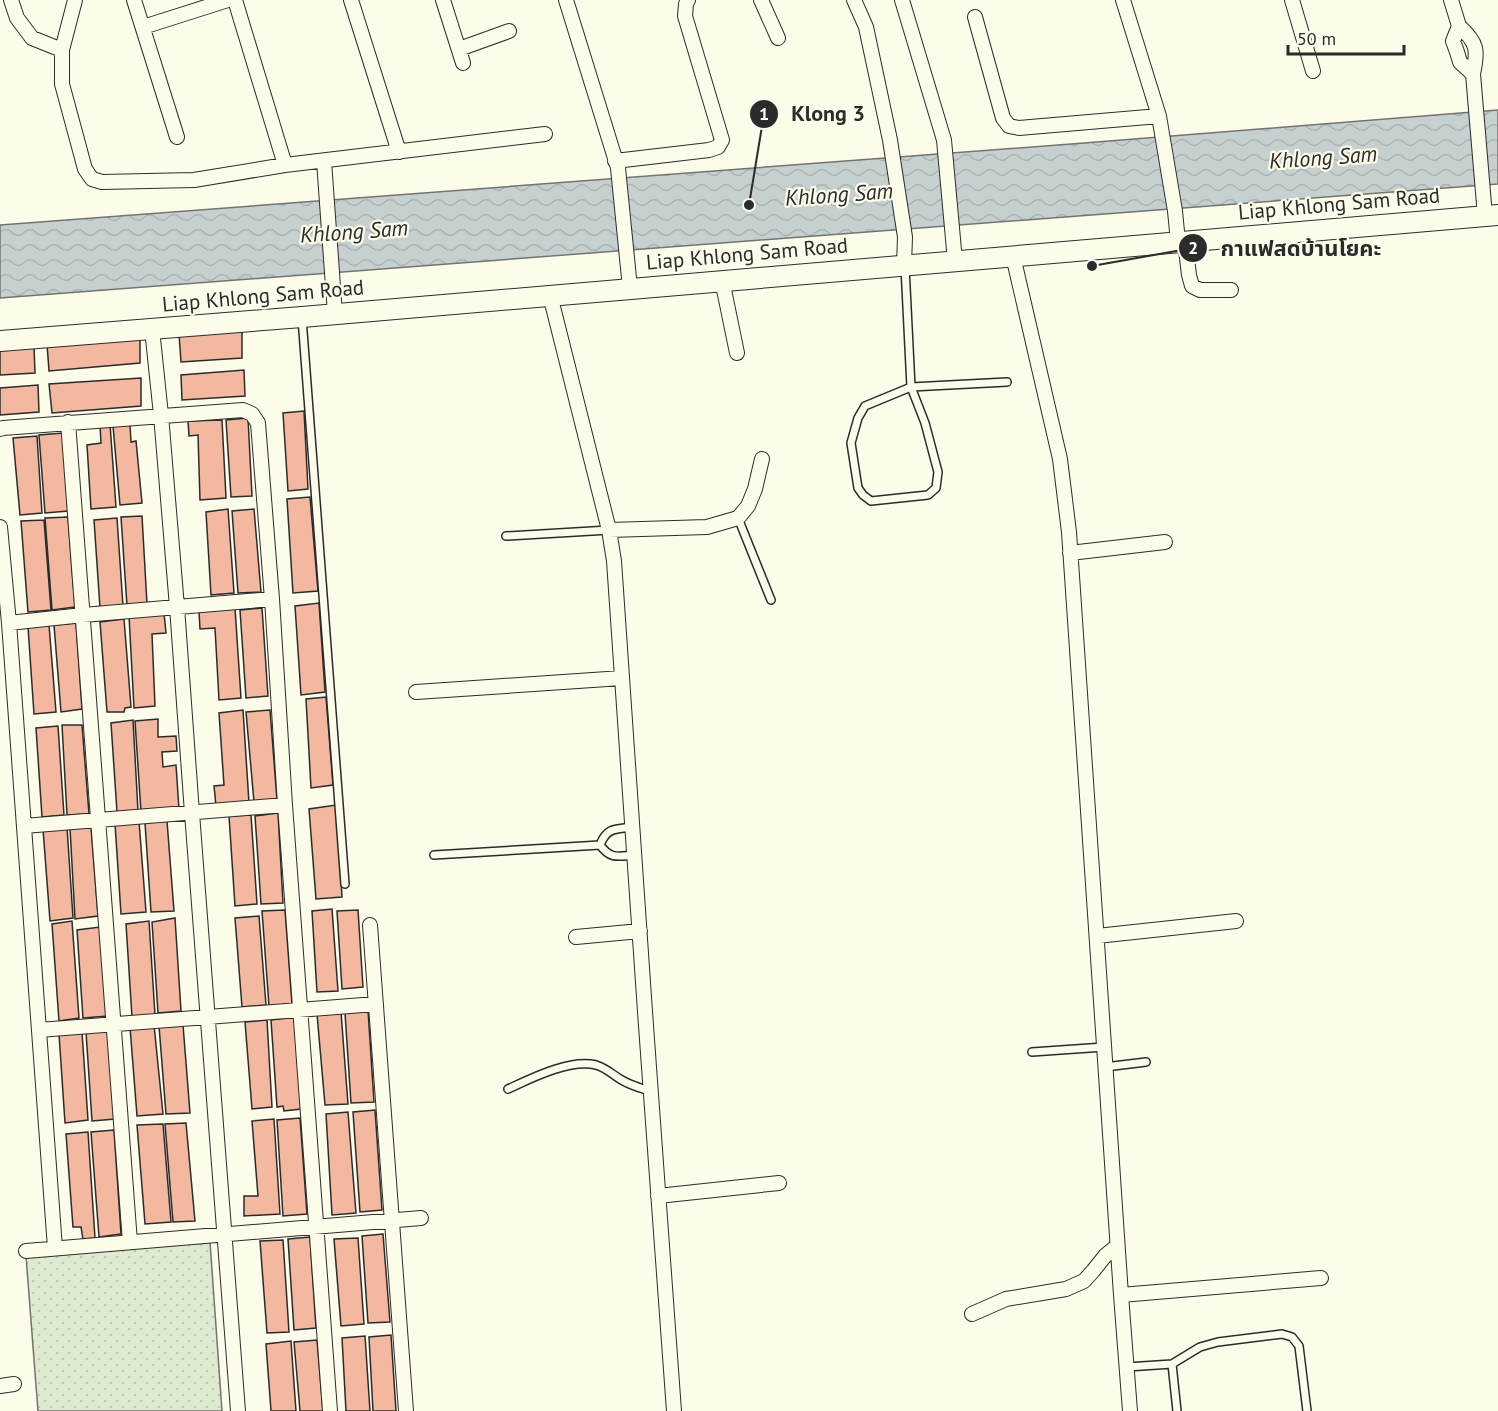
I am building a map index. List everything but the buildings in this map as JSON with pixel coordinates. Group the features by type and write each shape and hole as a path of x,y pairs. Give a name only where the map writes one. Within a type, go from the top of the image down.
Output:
{"main road":[{"name":"Liap Khlong Sam Road","path":"0,341 1181,242 1489,211"}],"street":[{"path":"11,0 16,18 32,38 62,50"},
{"path":"75,0 62,50 62,84 85,169 92,178 102,182 194,180 285,165 544,134"},
{"path":"134,0 177,137"},
{"path":"142,27 228,0"},
{"path":"235,0 285,165"},
{"path":"351,0 399,152"},
{"path":"444,0 461,56 510,31"},
{"path":"566,0 617,164 630,288"},
{"path":"617,164 709,150 718,147 722,140 685,16 688,0"},
{"path":"762,0 778,38"},
{"path":"854,0 866,27 890,140 905,237 904,265"},
{"path":"902,0 944,140 955,261"},
{"path":"1123,0 1159,120 1175,212 1192,286 1200,290 1231,290"},
{"path":"1292,0 1313,70"},
{"path":"1451,0 1459,26 1454,41 1456,52 1460,62 1473,74 1489,211"},
{"path":"975,17 1003,118 1009,126 1019,128 1159,120"},
{"path":"324,161 335,314"},
{"path":"1013,256 1060,459 1070,553 1130,1411"},
{"path":"722,280 737,353"},
{"path":"550,295 609,530 614,561 674,1411"},
{"path":"152,329 177,607 238,1411"},
{"path":"0,429 243,410 252,414 258,423 330,1411"},
{"path":"69,422 130,1242"},
{"path":"609,530 707,527 738,518 752,498 762,459"},
{"path":"0,527 56,1248"},
{"path":"1070,553 1165,542"},
{"path":"9,623 272,599"},
{"path":"416,692 622,678"},
{"path":"24,826 285,806"},
{"path":"1097,936 1236,921"},
{"path":"370,925 406,1411"},
{"path":"576,937 640,931"},
{"path":"39,1030 376,1004"},
{"path":"658,1196 779,1183"},
{"path":"26,1251 421,1218"},
{"path":"972,1314 1006,1299 1066,1289 1084,1281 1105,1256 1118,1246"},
{"path":"1121,1295 1321,1278"}],"lane":[{"path":"904,265 911,387 925,423 938,472 936,488 928,495 872,501 863,495 858,488 851,442 858,418 865,406 911,387 1007,382"},
{"path":"302,317 345,884"},
{"path":"738,518 771,600"},
{"path":"506,536 609,530"},
{"path":"600,845 603,836 609,831 633,827"},
{"path":"434,855 600,845 610,855 635,855"},
{"path":"1032,1052 1104,1047"},
{"path":"1105,1067 1146,1062"},
{"path":"507,1089 544,1073 585,1064 597,1065 620,1079 652,1092"},
{"path":"1127,1367 1172,1364 1200,1347 1218,1342 1282,1334 1292,1337 1299,1346 1307,1411"},
{"path":"1172,1364 1176,1411"}],"green space":[{"path":"210,1242 222,1411 38,1411 26,1256"}],"water":[{"name":"Khlong Sam","path":"1498,110 1498,184 0,298 0,225"}],"place":[{"name":"Klong 3","path":"749,205"},
{"name":"กาแฟสดบ้านโยคะ","path":"1092,266"}]}
